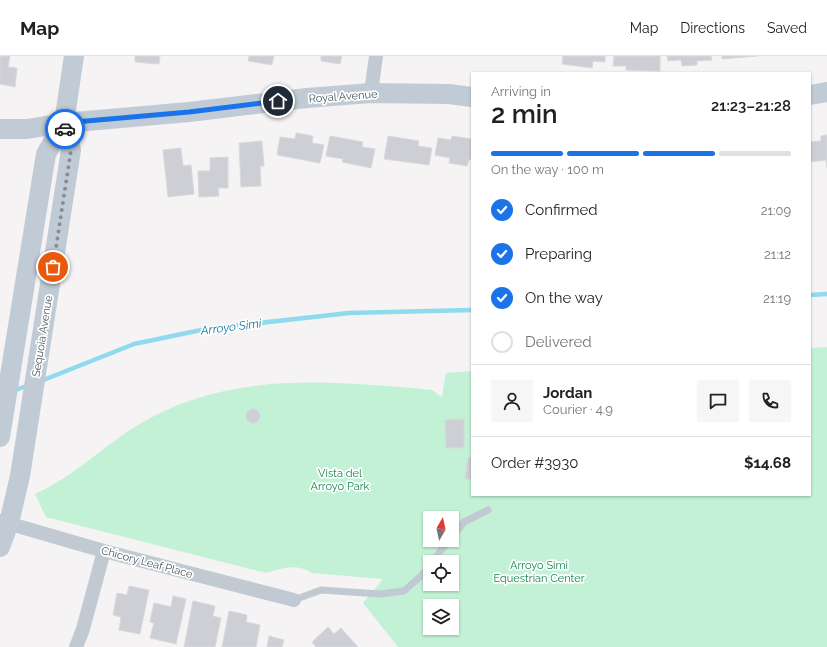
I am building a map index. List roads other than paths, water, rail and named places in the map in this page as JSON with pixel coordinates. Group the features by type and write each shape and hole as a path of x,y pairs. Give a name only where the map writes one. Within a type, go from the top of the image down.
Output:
{"main road":[{"name":"Sequoia Avenue","path":"0,437 46,154 64,123 74,56"},
{"path":"811,95 827,92"},
{"name":"Royal Avenue","path":"0,129 27,129 64,123 189,112 307,98 371,93 449,94 471,97"},
{"name":"Sequoia Avenue","path":"0,547 4,522 20,476 71,150 64,123"}],"street":[{"path":"371,93 376,56"},
{"name":"Chicory Leaf Place","path":"4,522 104,551 294,600"},
{"path":"76,647 83,628 104,551"}],"lane":[{"path":"459,528 464,522 488,510"},
{"path":"438,555 444,547"},
{"path":"294,600 321,590 380,594 404,591 423,574"}],"waterway":[{"name":"Arroyo Simi","path":"811,295 827,294"},
{"name":"Arroyo Simi","path":"41,381 134,344 206,329 349,313 471,310"},
{"name":"Arroyo Simi","path":"13,391 29,385"}],"park label":[{"name":"Vista del Arroyo Park","path":"340,479"},
{"name":"Arroyo Simi Equestrian Center","path":"539,571"}]}
